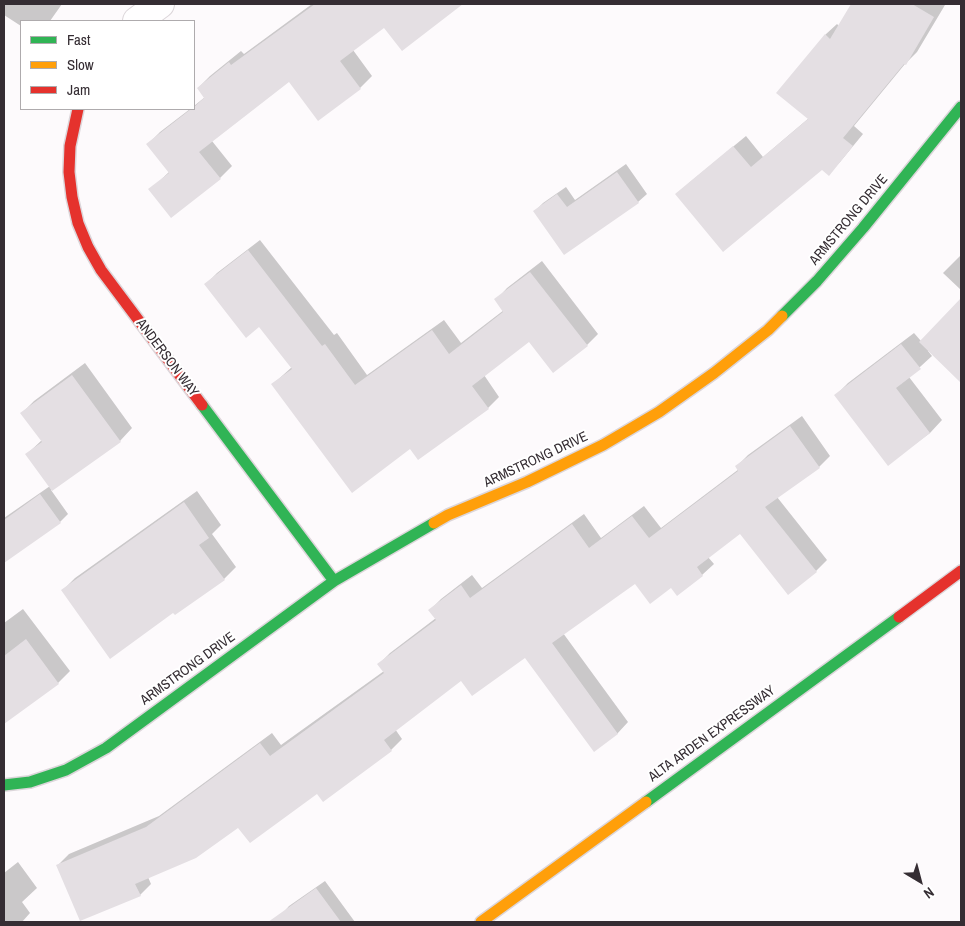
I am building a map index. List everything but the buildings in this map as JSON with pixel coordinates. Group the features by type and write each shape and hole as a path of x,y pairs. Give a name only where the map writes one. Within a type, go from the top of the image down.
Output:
{"street":[{"path":"138,20 160,4"},
{"name":"ARMSTRONG DRIVE","path":"4,784 30,782 66,770 106,748 334,581 448,515 527,482 603,445 659,412 714,373 768,330 817,281 863,228 961,107"},
{"name":"ANDERSON WAY","path":"78,110 70,146 69,172 78,223 88,247 101,270 334,581"},
{"name":"ALTA ARDEN EXPRESSWAY","path":"481,922 961,571"}],"traffic: fast":[{"path":"782,316 817,281 863,228 961,107"},
{"path":"202,405 334,581"},
{"path":"4,785 30,782 66,770 106,748 334,581 434,523"},
{"path":"646,802 899,617"}],"traffic: slow":[{"path":"434,523 448,515 527,482 603,445 659,412 714,373 768,330 782,316"},
{"path":"481,922 646,802"}],"traffic: jam":[{"path":"78,110 70,146 69,172 78,223 88,247 101,270 202,405"},
{"path":"899,617 961,571"}]}
